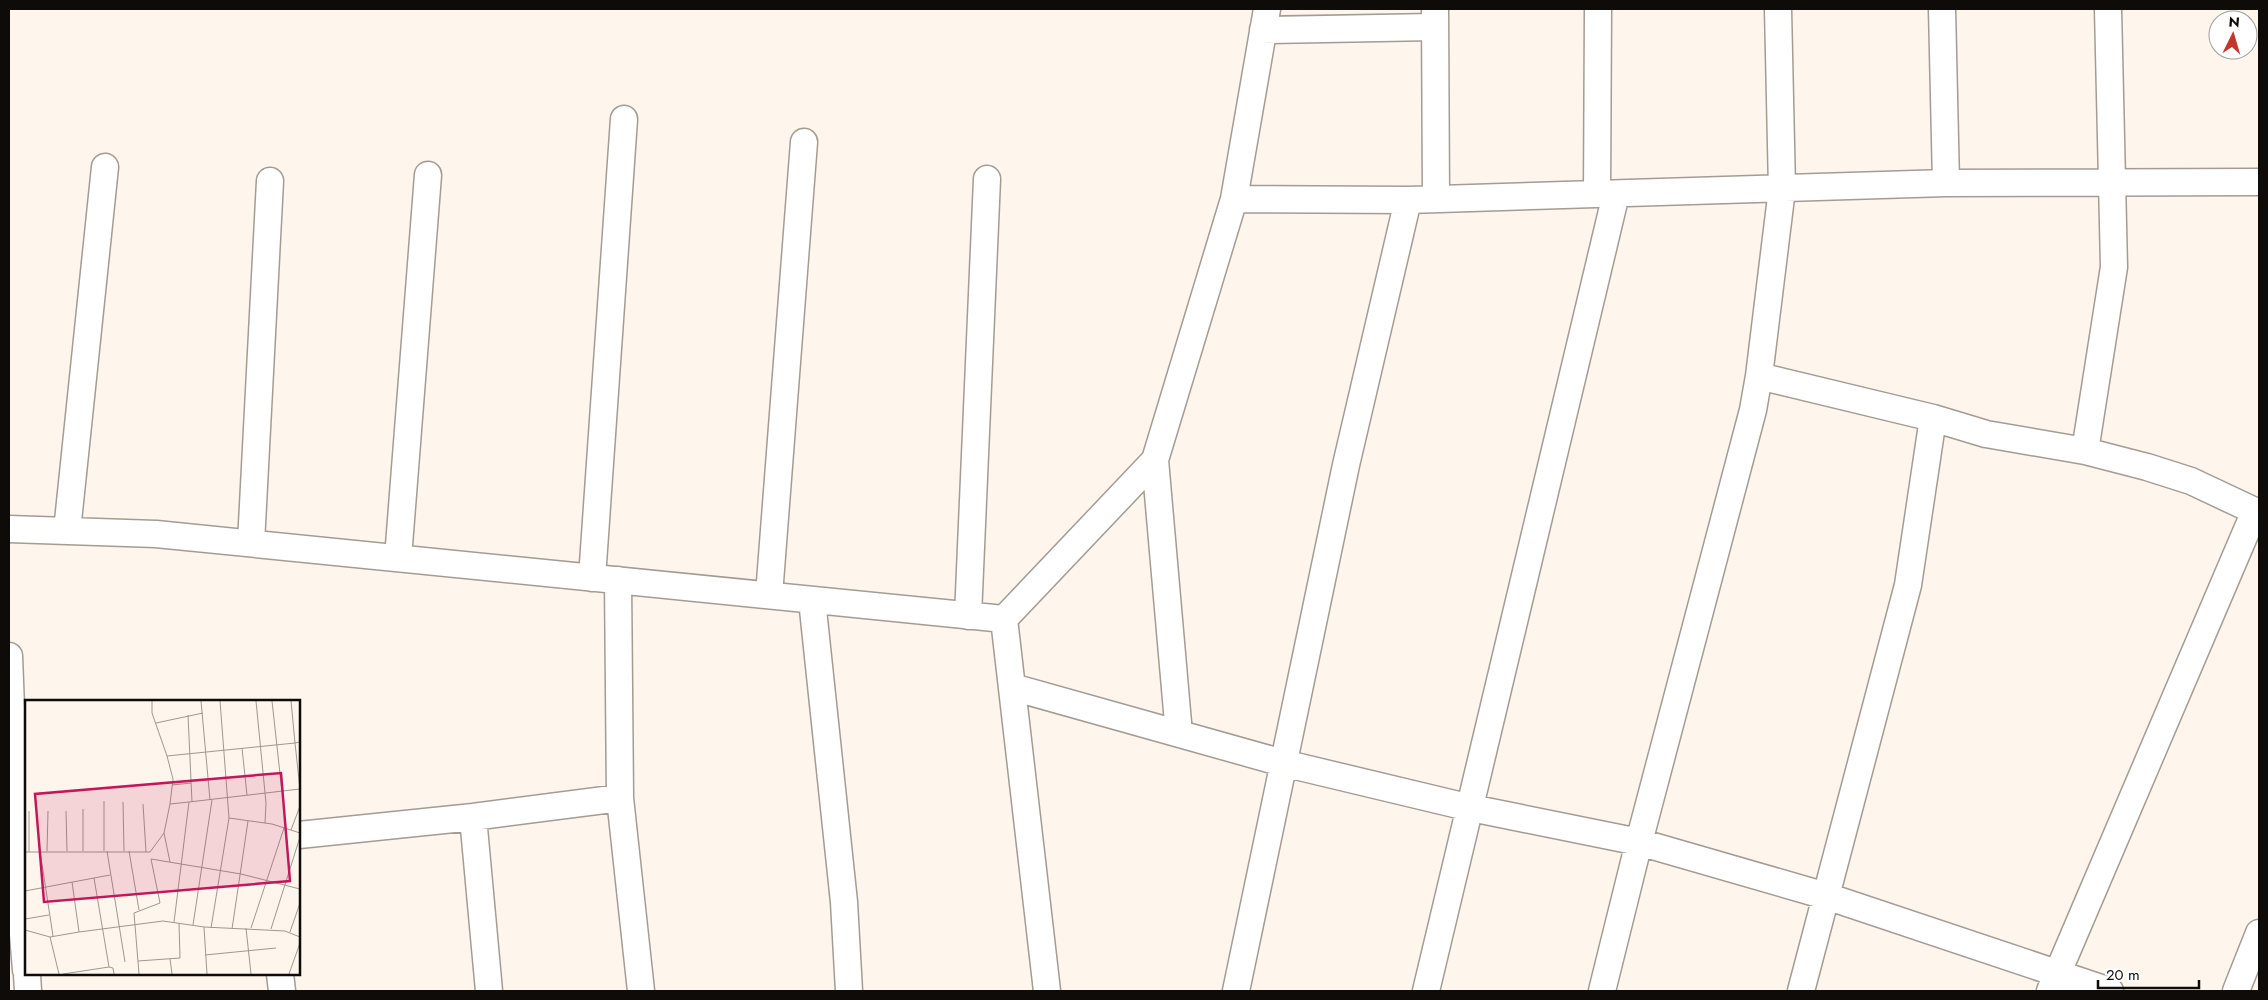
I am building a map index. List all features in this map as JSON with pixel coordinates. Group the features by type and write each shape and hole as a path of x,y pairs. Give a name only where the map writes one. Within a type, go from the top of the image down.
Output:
{"street":[{"path":"1426,991 1471,808 1505,658 1606,194 1598,9"},
{"path":"1602,991 1639,842 1753,410 1759,376 1782,188 1778,9"},
{"path":"1942,9 1946,183"},
{"path":"2085,451 2114,267 2108,9"},
{"path":"1180,734 1155,460 1234,199 1265,19 1434,18 1436,199"},
{"path":"592,578 624,119"},
{"path":"769,595 804,142"},
{"path":"67,531 105,167"},
{"path":"398,558 428,175"},
{"path":"968,616 986,179"},
{"path":"251,543 270,181"},
{"path":"1234,199 1408,200 1946,183 2111,184 2259,182"},
{"path":"1236,991 1346,465 1408,200"},
{"path":"1759,376 1934,418 1986,434 2085,451 2146,467 2191,481 2257,512 2054,982"},
{"path":"1802,991 1908,585 1934,418"},
{"path":"1004,619 1155,460"},
{"path":"9,529 156,534 1004,619"},
{"path":"618,580 620,798 640,991"},
{"path":"812,600 844,902 849,991"},
{"path":"1004,619 1047,991"},
{"path":"9,656 17,863 25,958"},
{"path":"1012,687 1284,763 1471,808 1639,842 1826,896 2054,982 2110,991"},
{"path":"300,835 473,818 620,798"},
{"path":"473,818 489,991"},
{"path":"2236,991 2259,932"},
{"path":"26,975 28,991"},
{"path":"280,975 282,991"}]}
